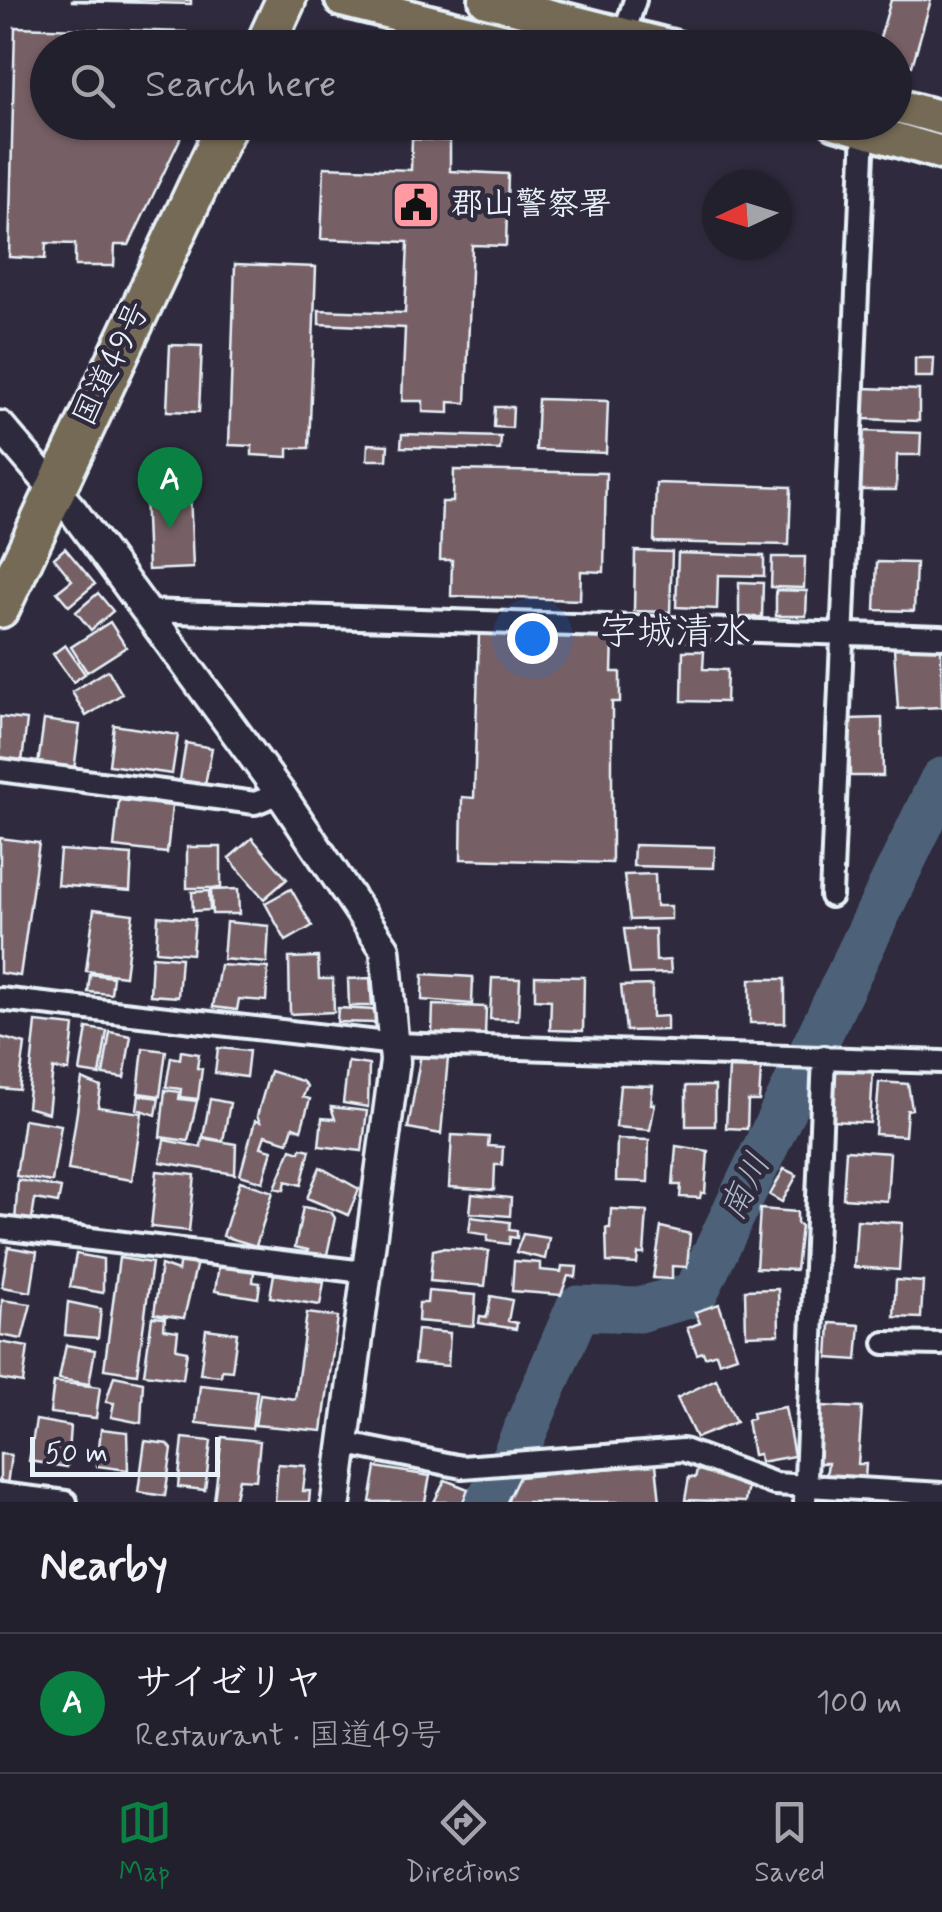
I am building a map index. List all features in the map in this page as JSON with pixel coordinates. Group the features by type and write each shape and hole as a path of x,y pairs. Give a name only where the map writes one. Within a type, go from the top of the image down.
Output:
{"highway":[{"path":"272,30 286,0"},
{"name":"国道49号","path":"0,608 9,570 53,488 219,140"}],"main road":[{"path":"342,0 461,30"},
{"path":"486,0 608,30"},
{"path":"912,110 942,118"},
{"path":"898,140 942,153"}],"street":[{"path":"625,30 635,0"},
{"path":"830,896 843,632 850,140"},
{"path":"0,426 147,611 280,794 385,949 395,1044 336,1502"},
{"path":"147,611 942,637"},
{"path":"0,770 255,802 280,794"},
{"path":"0,999 395,1044 942,1062"},
{"path":"805,1494 824,1057"},
{"path":"0,1228 364,1272"},
{"path":"884,1343 942,1344"},
{"path":"342,1442 462,1468 683,1450 773,1493 942,1494"},
{"path":"0,1494 66,1502"}],"building":[{"path":"72,0 191,0 191,4 72,1"},
{"path":"891,0 931,0 912,66 912,30 882,30"},
{"path":"15,27 118,30 30,30 30,140 180,140 129,245 115,245 114,266 75,266 75,244 46,243 45,259 9,257"},
{"path":"412,140 431,140 450,141 450,171 508,174 506,246 472,245 466,403 449,402 449,413 423,412 423,401 402,401 405,328 319,324 319,310 405,313 408,242 321,239 324,167 411,170"},
{"path":"235,264 316,267 309,448 288,448 288,457 252,455 252,446 229,445"},
{"path":"170,345 202,346 199,412 167,411"},
{"path":"915,358 934,358 933,377 915,377"},
{"path":"864,388 919,390 919,421 863,419"},
{"path":"538,399 608,401 606,453 536,450"},
{"path":"495,407 513,407 512,428 494,427"},
{"path":"860,431 921,433 920,455 897,455 896,490 859,490"},
{"path":"402,434 501,437 500,450 401,447"},
{"path":"368,444 388,445 387,460 367,460"},
{"path":"454,470 606,473 604,572 581,571 580,600 451,596 452,560 440,560 442,502 453,502"},
{"path":"656,483 791,487 789,545 654,542"},
{"path":"190,490 193,568 148,570 145,492"},
{"path":"65,548 95,584 69,606 57,592 72,580 54,558"},
{"path":"635,551 672,552 670,612 634,611"},
{"path":"678,553 764,556 764,576 718,575 717,609 676,607"},
{"path":"772,557 805,557 804,588 771,587"},
{"path":"877,562 916,563 914,611 875,610"},
{"path":"739,582 763,583 762,617 739,617"},
{"path":"776,590 807,591 806,616 776,616"},
{"path":"98,593 113,611 91,630 76,612"},
{"path":"110,622 126,647 87,672 71,647"},
{"path":"479,634 613,638 612,672 620,672 620,702 612,702 612,863 461,859 462,797 474,798"},
{"path":"65,645 85,674 73,682 53,654"},
{"path":"941,645 942,707 898,709 894,648"},
{"path":"683,651 704,651 703,669 727,670 726,702 682,701"},
{"path":"108,670 122,694 86,716 72,692"},
{"path":"0,717 27,720 22,762 0,759"},
{"path":"882,718 883,776 850,776 849,719"},
{"path":"44,720 80,725 74,770 38,765"},
{"path":"114,725 178,735 172,774 109,765"},
{"path":"186,743 212,748 205,785 180,780"},
{"path":"119,800 172,806 167,853 114,847"},
{"path":"0,838 39,843 20,976 0,973"},
{"path":"252,838 287,879 264,899 229,858"},
{"path":"634,845 715,847 714,868 633,866"},
{"path":"187,847 221,847 221,888 187,888"},
{"path":"60,850 132,855 130,891 57,885"},
{"path":"655,874 656,906 671,906 671,919 630,920 624,875"},
{"path":"238,889 239,914 212,914 211,890"},
{"path":"291,889 312,926 286,941 265,903"},
{"path":"209,891 210,910 193,911 192,892"},
{"path":"94,909 133,914 125,976 86,971"},
{"path":"158,916 195,919 192,954 156,951"},
{"path":"226,922 269,926 267,963 223,959"},
{"path":"624,929 655,929 656,961 670,960 671,973 630,974"},
{"path":"152,956 181,958 178,997 150,995"},
{"path":"318,957 319,979 333,979 334,1012 290,1014 289,958"},
{"path":"220,965 268,968 266,1001 239,999 237,1010 213,1007"},
{"path":"90,974 113,977 111,994 88,992"},
{"path":"423,974 473,977 472,1004 422,1000"},
{"path":"535,976 584,977 583,1031 550,1030 551,1000 535,999"},
{"path":"370,978 372,1006 349,1006 348,979"},
{"path":"492,978 520,979 518,1020 490,1019"},
{"path":"750,979 785,979 785,1023 750,1023"},
{"path":"652,985 652,1017 667,1016 667,1030 626,1031 621,986"},
{"path":"433,1005 486,1007 485,1036 432,1034"},
{"path":"338,1008 375,1010 375,1023 337,1022"},
{"path":"36,1022 74,1026 69,1071 53,1069 48,1113 27,1107"},
{"path":"87,1028 107,1031 100,1075 80,1072"},
{"path":"110,1032 131,1036 124,1078 103,1075"},
{"path":"0,1037 25,1044 19,1090 0,1088"},
{"path":"143,1048 166,1051 160,1096 138,1093"},
{"path":"218,1048 249,1051 246,1077 215,1073"},
{"path":"181,1051 199,1054 197,1068 202,1069 198,1099 180,1097 181,1089 166,1087 171,1057 180,1059"},
{"path":"421,1054 448,1058 441,1134 408,1128"},
{"path":"348,1062 369,1065 368,1107 343,1103"},
{"path":"729,1068 761,1069 759,1101 748,1101 747,1129 726,1128"},
{"path":"836,1069 873,1072 870,1123 832,1121"},
{"path":"270,1071 302,1081 307,1086 303,1097 310,1099 301,1130 293,1127 288,1142 265,1135 261,1147 272,1150 263,1182 240,1175 255,1121 260,1122 257,1116"},
{"path":"82,1079 101,1087 98,1107 142,1113 132,1180 68,1170"},
{"path":"879,1082 908,1084 912,1109 907,1110 905,1136 875,1134"},
{"path":"620,1085 653,1086 651,1104 655,1104 650,1130 616,1127"},
{"path":"686,1086 715,1086 715,1126 686,1126"},
{"path":"165,1090 180,1092 179,1099 197,1101 188,1141 160,1137"},
{"path":"139,1095 159,1098 156,1115 137,1109"},
{"path":"210,1099 230,1103 223,1141 203,1137"},
{"path":"331,1107 367,1111 362,1151 319,1146 322,1118 335,1119"},
{"path":"24,1119 61,1125 52,1182 16,1176"},
{"path":"452,1135 489,1137 488,1146 503,1147 502,1165 495,1165 494,1190 449,1187"},
{"path":"202,1138 236,1144 235,1174 160,1162 164,1140 201,1147"},
{"path":"617,1139 649,1140 648,1182 616,1181"},
{"path":"676,1146 708,1151 705,1193 700,1198 680,1197 681,1185 673,1185"},
{"path":"301,1148 310,1150 301,1185 286,1181 284,1190 275,1188 291,1149 300,1152"},
{"path":"846,1150 890,1153 887,1201 843,1198"},
{"path":"320,1167 359,1189 348,1215 307,1198"},
{"path":"784,1169 797,1175 782,1202 770,1195"},
{"path":"157,1171 195,1175 189,1231 151,1227"},
{"path":"18,1180 61,1188 58,1203 35,1199 31,1225 15,1222"},
{"path":"240,1181 273,1192 256,1246 223,1236"},
{"path":"472,1194 511,1198 510,1216 470,1213"},
{"path":"303,1207 331,1212 335,1218 326,1259 307,1255 308,1250 295,1247"},
{"path":"611,1209 647,1211 644,1254 638,1254 637,1264 607,1262 606,1228 610,1228"},
{"path":"760,1209 797,1212 797,1223 801,1226 796,1270 756,1268"},
{"path":"471,1217 510,1222 509,1230 517,1231 517,1238 510,1237 509,1244 487,1241 488,1235 469,1232"},
{"path":"857,1220 902,1223 899,1270 854,1267"},
{"path":"661,1227 690,1234 687,1267 672,1266 672,1279 653,1278"},
{"path":"523,1234 549,1238 545,1259 516,1252"},
{"path":"8,1247 37,1252 31,1292 2,1287"},
{"path":"433,1250 489,1251 485,1286 430,1281"},
{"path":"76,1254 103,1259 103,1293 70,1287"},
{"path":"119,1258 152,1263 137,1374 104,1369"},
{"path":"180,1260 197,1262 184,1318 154,1314 161,1265 178,1271"},
{"path":"514,1261 540,1263 540,1270 561,1272 562,1266 577,1267 576,1277 568,1276 561,1295 512,1291"},
{"path":"219,1265 254,1271 253,1282 260,1283 258,1298 215,1291"},
{"path":"274,1274 324,1282 320,1305 270,1297"},
{"path":"896,1280 923,1282 921,1318 894,1317"},
{"path":"778,1289 779,1334 746,1335 745,1290"},
{"path":"428,1291 476,1295 474,1326 418,1321 419,1303 427,1303"},
{"path":"491,1296 512,1300 508,1321 517,1323 516,1329 479,1323 480,1316 487,1317"},
{"path":"2,1300 31,1304 22,1339 0,1335"},
{"path":"68,1302 101,1309 98,1338 65,1335"},
{"path":"719,1304 737,1356 719,1362 716,1353 705,1357 703,1352 697,1354 687,1328 700,1323 695,1312"},
{"path":"307,1313 338,1317 322,1431 255,1425 260,1394 295,1399"},
{"path":"152,1317 165,1318 164,1329 178,1331 176,1349 187,1351 183,1379 144,1374"},
{"path":"830,1323 860,1325 857,1360 828,1358"},
{"path":"206,1329 237,1333 232,1371 222,1370 221,1376 200,1374"},
{"path":"417,1330 450,1333 448,1366 414,1363"},
{"path":"0,1342 28,1347 23,1383 0,1379"},
{"path":"66,1345 95,1350 89,1384 59,1379"},
{"path":"114,1376 143,1382 141,1423 111,1417 114,1403 106,1402"},
{"path":"716,1379 736,1422 696,1438 677,1398"},
{"path":"54,1382 100,1387 96,1418 50,1413"},
{"path":"200,1385 257,1391 252,1429 196,1423"},
{"path":"822,1406 862,1408 858,1464 866,1464 865,1479 826,1476 828,1463 818,1463"},
{"path":"785,1407 794,1456 760,1462 759,1454 753,1455 747,1420 753,1418 752,1413"},
{"path":"36,1420 70,1426 67,1467 29,1461"},
{"path":"101,1429 127,1432 128,1470 97,1466"},
{"path":"222,1437 260,1441 256,1480 239,1479 234,1502 214,1501"},
{"path":"183,1438 211,1441 205,1490 178,1487"},
{"path":"145,1441 168,1444 172,1449 165,1496 138,1492"},
{"path":"0,1454 11,1455 7,1485 0,1484"},
{"path":"278,1464 306,1466 303,1491 310,1491 309,1502 275,1502"},
{"path":"656,1464 660,1502 507,1502 519,1477"},
{"path":"376,1467 430,1476 425,1502 370,1502"},
{"path":"697,1470 749,1479 745,1502 685,1500 689,1477 695,1478"},
{"path":"445,1480 468,1489 463,1502 434,1502"}],"waterway":[{"name":"南川","path":"487,1502 513,1459 578,1308 638,1310 695,1294 942,780"}],"place":[{"name":"郡山警察署","path":"416,205"},
{"name":"サイゼリヤ","path":"170,529"}],"district":[{"name":"字城清水","path":"675,633"}]}
